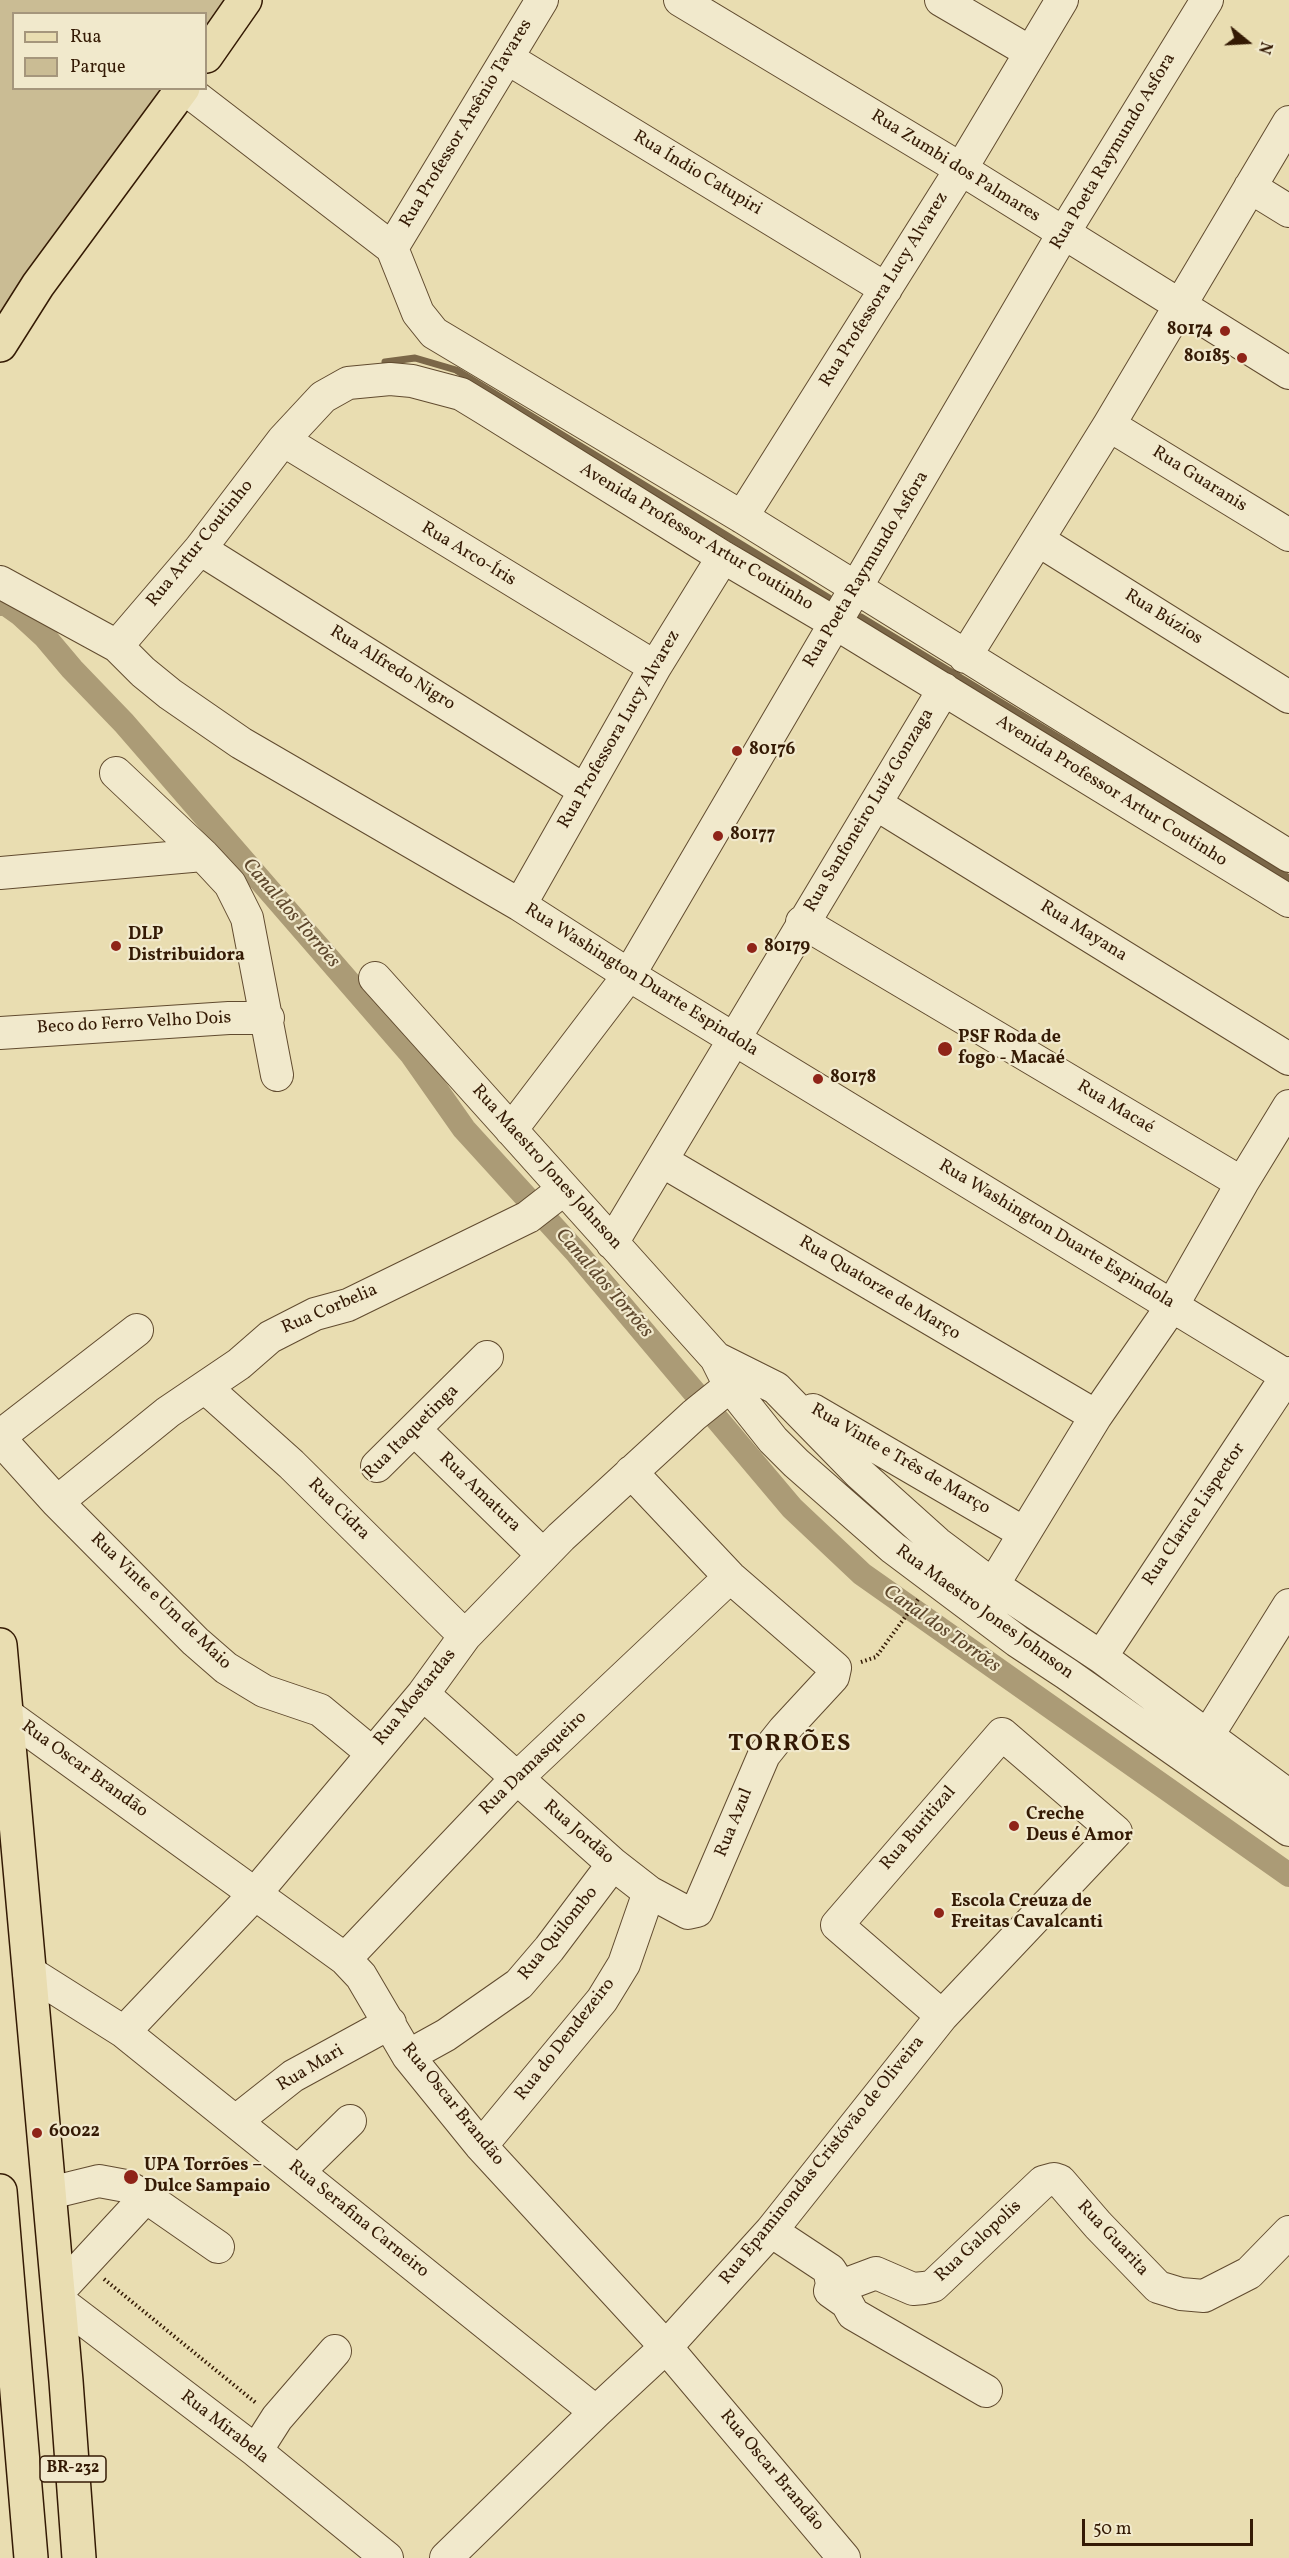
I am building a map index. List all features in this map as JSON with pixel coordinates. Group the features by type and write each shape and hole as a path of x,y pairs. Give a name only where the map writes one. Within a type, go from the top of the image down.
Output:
{"main road":[{"path":"207,55 245,0"},
{"path":"0,345 38,285 183,90"},
{"name":"BR-232","path":"0,1645 50,2193 79,2558"},
{"name":"BR-232","path":"0,2191 31,2558"}],"street":[{"name":"Rua Professor Arsênio Tavares","path":"392,248 542,0"},
{"name":"Rua Zumbi dos Palmares","path":"680,0 961,169 1289,373"},
{"path":"941,0 1030,52"},
{"name":"Rua Professora Lucy Alvarez","path":"742,517 961,169 1062,0"},
{"name":"Rua Poeta Raymundo Asfora","path":"512,1130 629,975 1063,234 1207,0"},
{"name":"Rua Índio Catupiri","path":"507,58 886,289"},
{"path":"187,90 392,248"},
{"path":"965,657 1109,425 1289,122"},
{"path":"1250,187 1289,211"},
{"name":"Avenida Professor Artur Coutinho","path":"392,248 418,313 434,333 742,517 1289,856"},
{"name":"Avenida Professor Artur Coutinho","path":"283,440 323,397 348,383 390,379 461,394 723,557 836,622 1289,901"},
{"name":"Rua Guaranis","path":"1109,425 1289,535"},
{"name":"Rua Artur Coutinho","path":"117,646 200,549 283,440"},
{"name":"Rua Arco-Íris","path":"283,440 655,667"},
{"name":"Rua Búzios","path":"1038,540 1289,697"},
{"name":"Rua Alfredo Nigro","path":"200,549 584,790"},
{"name":"Rua Professora Lucy Alvarez","path":"520,905 655,667 723,557"},
{"name":"Rua Washington Duarte Espindola","path":"0,582 117,646 143,672 170,694 242,743 520,905 629,975 1172,1306 1288,1374"},
{"name":"Rua Sanfoneiro Luiz Gonzaga","path":"612,1243 663,1161 802,922 944,689"},
{"path":"116,773 203,855 230,884 247,918 268,1018 277,1075"},
{"name":"Rua Mayana","path":"876,804 1289,1059"},
{"path":"0,873 203,855"},
{"name":"Rua Macaé","path":"802,922 1242,1183"},
{"name":"Rua Maestro Jones Johnson","path":"375,978 716,1358 776,1388 859,1473 937,1543 993,1585 1101,1657 1289,1796"},
{"name":"Beco do Ferro Velho Dois","path":"0,1033 229,1018 268,1018"},
{"path":"993,1585 1096,1416 1172,1306 1289,1106"},
{"name":"Rua Quatorze de Março","path":"663,1161 1096,1416"},
{"name":"Rua Corbelia","path":"57,1502 168,1412 239,1364 270,1337 315,1314 348,1305 528,1217 563,1189"},
{"name":"Rua Vinte e Um de Maio","path":"137,1330 0,1437 57,1502 195,1641 225,1668 264,1691 320,1710 372,1753"},
{"name":"Rua Itaquetinga","path":"377,1466 487,1356"},
{"name":"Rua Maestro Jones Johnson","path":"716,1358 713,1399 773,1440 893,1548 1017,1641 1289,1830"},
{"name":"Rua Clarice Lispector","path":"1101,1657 1288,1374"},
{"name":"Rua Cidra","path":"206,1388 291,1464 465,1636"},
{"name":"Rua Vinte e Três de Março","path":"776,1388 1024,1533"},
{"name":"Rua Mostardas","path":"124,2032 254,1895 423,1694 465,1636 543,1555 713,1399"},
{"name":"Rua Amatura","path":"415,1430 543,1555"},
{"path":"631,1472 730,1577"},
{"name":"Rua Azul","path":"708,1888 764,1755 832,1670 730,1577"},
{"name":"Rua Damasqueiro","path":"345,1959 516,1779 730,1577"},
{"path":"1208,1735 1287,1614"},
{"name":"Rua Jordão","path":"423,1694 516,1779 649,1892 691,1913 697,1911 708,1888"},
{"name":"Rua Oscar Brandão","path":"6,1714 345,1959 361,1976 408,2056 481,2146 666,2347 844,2558"},
{"name":"Rua Epaminondas Cristóvão de Oliveira","path":"446,2558 666,2347 771,2231 942,2016 1116,1832 1002,1734"},
{"name":"Rua Buritizal","path":"942,2016 837,1925 1002,1734"},
{"name":"Rua Quilombo","path":"408,2056 446,2035 519,1984 614,1864"},
{"name":"Rua do Dendezeiro","path":"481,2146 602,2000 624,1964 649,1892"},
{"name":"Rua Serafina Carneiro","path":"29,1972 124,2032 596,2412"},
{"name":"Rua Mari","path":"236,2121 292,2076 390,2023"},
{"path":"298,2172 350,2121"},
{"name":"Rua Galopolis","path":"771,2231 830,2270 837,2281 844,2284 876,2273 913,2289 933,2286 1043,2182 1054,2179 1060,2181"},
{"path":"50,2193 99,2181 126,2186 146,2197 218,2247"},
{"name":"Rua Guarita","path":"1060,2181 1098,2226 1158,2287 1181,2294 1204,2296 1249,2273 1289,2232"},
{"path":"58,2296 84,2264 146,2197"},
{"path":"830,2270 832,2284 830,2291 847,2303 854,2314 986,2391"},
{"name":"Rua Mirabela","path":"58,2296 256,2451 387,2558"},
{"path":"256,2451 277,2418 335,2351"}],"path":[{"path":"882,1649 920,1597"},
{"path":"84,2264 277,2418"}],"green space":[{"path":"0,0 231,0 207,35 207,12 12,12 12,90 169,90 35,283 0,361"}],"waterway":[{"path":"385,362 415,358 456,370 829,598"},
{"name":"Canal dos Torrões","path":"0,604 6,604 20,614 45,637 124,723 412,1055 464,1129 577,1253 792,1508 862,1574 1289,1875"},
{"path":"861,617 1289,878"}],"place":[{"name":"80174","path":"1225,331"},
{"name":"80185","path":"1242,358"},
{"name":"80176","path":"737,751"},
{"name":"80177","path":"718,836"},
{"name":"DLP Distribuidora","path":"116,946"},
{"name":"80179","path":"752,948"},
{"name":"PSF Roda de fogo - Macaé","path":"945,1049"},
{"name":"80178","path":"818,1079"},
{"name":"Creche Deus é Amor","path":"1014,1826"},
{"name":"Escola Creuza de Freitas Cavalcanti","path":"939,1913"},
{"name":"60022","path":"37,2133"},
{"name":"UPA Torrões – Dulce Sampaio","path":"131,2177"}],"district":[{"name":"TORRÕES","path":"790,1746"}]}
